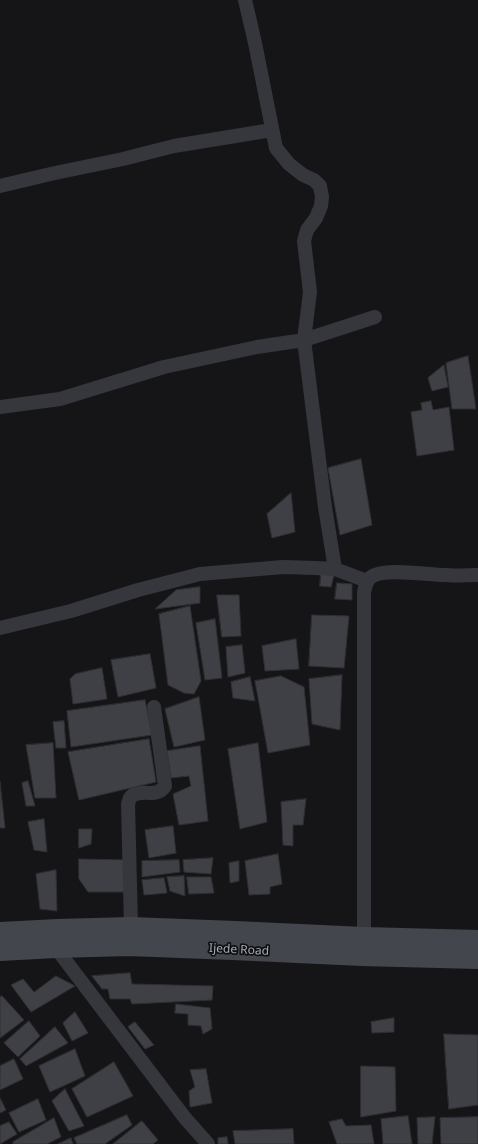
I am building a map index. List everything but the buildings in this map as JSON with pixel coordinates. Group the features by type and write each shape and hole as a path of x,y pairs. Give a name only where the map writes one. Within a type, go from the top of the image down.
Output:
{"main road":[{"name":"Ijede Road","path":"0,932 131,927 364,937 478,940"},
{"name":"Ijede Road","path":"0,951 129,946 362,956 478,959"}],"street":[{"path":"245,0 276,148 289,164 303,175 314,180 320,186 322,196 321,206 316,218 307,230 304,241 310,292 304,340 325,507 335,569"},
{"path":"0,186 123,159 174,146 272,130"},
{"path":"0,407 60,399 164,367 257,347 304,340 375,317"},
{"path":"0,628 72,611 138,590 200,574 283,567 335,569 367,581"},
{"path":"364,937 364,593 367,581 376,574 396,572 444,576 478,575"},
{"path":"131,927 128,804 130,798 136,793 155,793 162,791 165,786 154,707"},
{"path":"56,948 185,1118 208,1144"}]}
